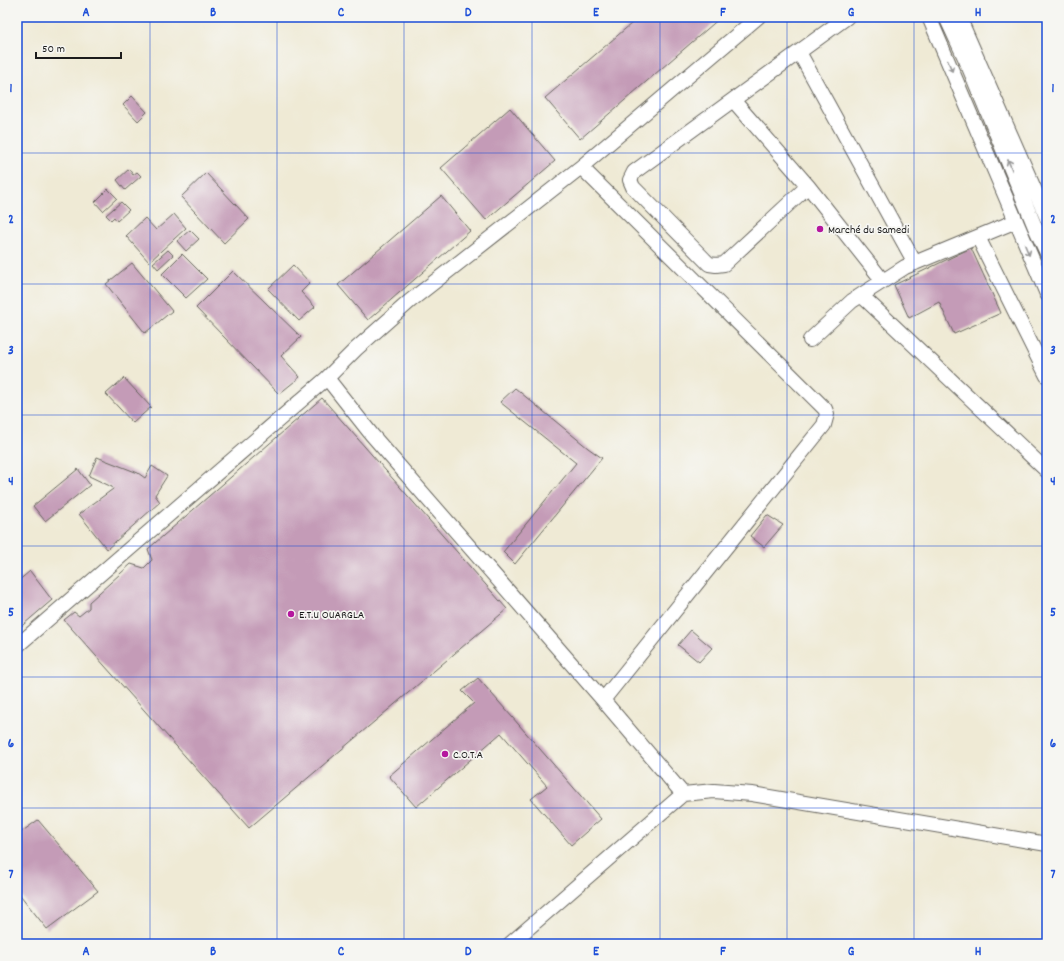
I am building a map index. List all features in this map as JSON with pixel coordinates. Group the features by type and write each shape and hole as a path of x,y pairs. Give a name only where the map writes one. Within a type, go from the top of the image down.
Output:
{"street":[{"path":"17,646 327,378 356,349 410,301 581,167 758,17"},
{"path":"808,186 724,264 716,266 709,264 632,187 630,180 634,172 847,17"},
{"path":"929,17 1008,201 1027,250 1043,276 1047,294"},
{"path":"951,18 956,41 1027,191 1047,218"},
{"path":"951,18 1027,191 1047,253"},
{"path":"942,47 956,41"},
{"path":"799,52 915,263"},
{"path":"733,100 808,186 883,281"},
{"path":"581,167 825,409 827,414 824,424 603,700"},
{"path":"1008,201 1027,191"},
{"path":"810,340 852,300 905,267 1016,221"},
{"path":"978,237 1047,376"},
{"path":"861,295 1047,471"},
{"path":"327,378 372,435 683,794"},
{"path":"510,944 683,794 714,791 752,794 1047,844"}],"building":[{"path":"639,17 721,17 580,139 545,98"},
{"path":"132,96 147,112 138,121 123,105"},
{"path":"510,108 555,161 486,220 441,168"},
{"path":"129,169 133,175 137,172 141,176 125,190 117,180"},
{"path":"206,173 249,219 224,243 181,197"},
{"path":"108,189 117,198 103,211 95,202"},
{"path":"441,196 470,231 368,320 338,285"},
{"path":"121,202 129,210 117,221 114,217 111,220 106,215"},
{"path":"174,214 186,228 149,262 126,236 145,218 156,230"},
{"path":"190,230 199,239 186,251 177,241"},
{"path":"971,248 1001,313 954,334 939,302 909,318 894,285"},
{"path":"168,250 173,255 158,269 153,263"},
{"path":"182,254 207,279 186,298 162,274"},
{"path":"132,263 172,311 145,333 106,284"},
{"path":"293,265 310,283 301,292 315,307 299,321 268,289"},
{"path":"233,271 301,337 281,356 300,377 279,394 196,308"},
{"path":"124,378 151,407 133,423 106,394"},
{"path":"515,388 602,458 515,564 503,552 576,463 500,402"},
{"name":"E.T.U OUARGLA","path":"322,398 507,609 249,828 64,620 74,612 79,616 89,608 89,602 131,564 144,568 152,560 148,549"},
{"path":"97,457 138,473 145,478 152,466 167,476 155,495 160,502 107,549 79,514 113,489 112,487 89,476"},
{"path":"78,469 90,485 45,521 33,506"},
{"path":"767,515 783,525 764,547 750,536"},
{"path":"30,571 52,600 17,630 17,582"},
{"path":"691,630 712,648 699,662 678,645"},
{"path":"478,678 601,819 571,845 531,799 547,786 501,733 416,807 389,776 474,703 462,691"},
{"path":"38,820 98,891 47,929 17,891 17,835"}],"place":[{"name":"Marché du Samedi","path":"820,229"},
{"name":"E.T.U OUARGLA","path":"291,614"},
{"name":"C.O.T.A","path":"445,754"}]}
